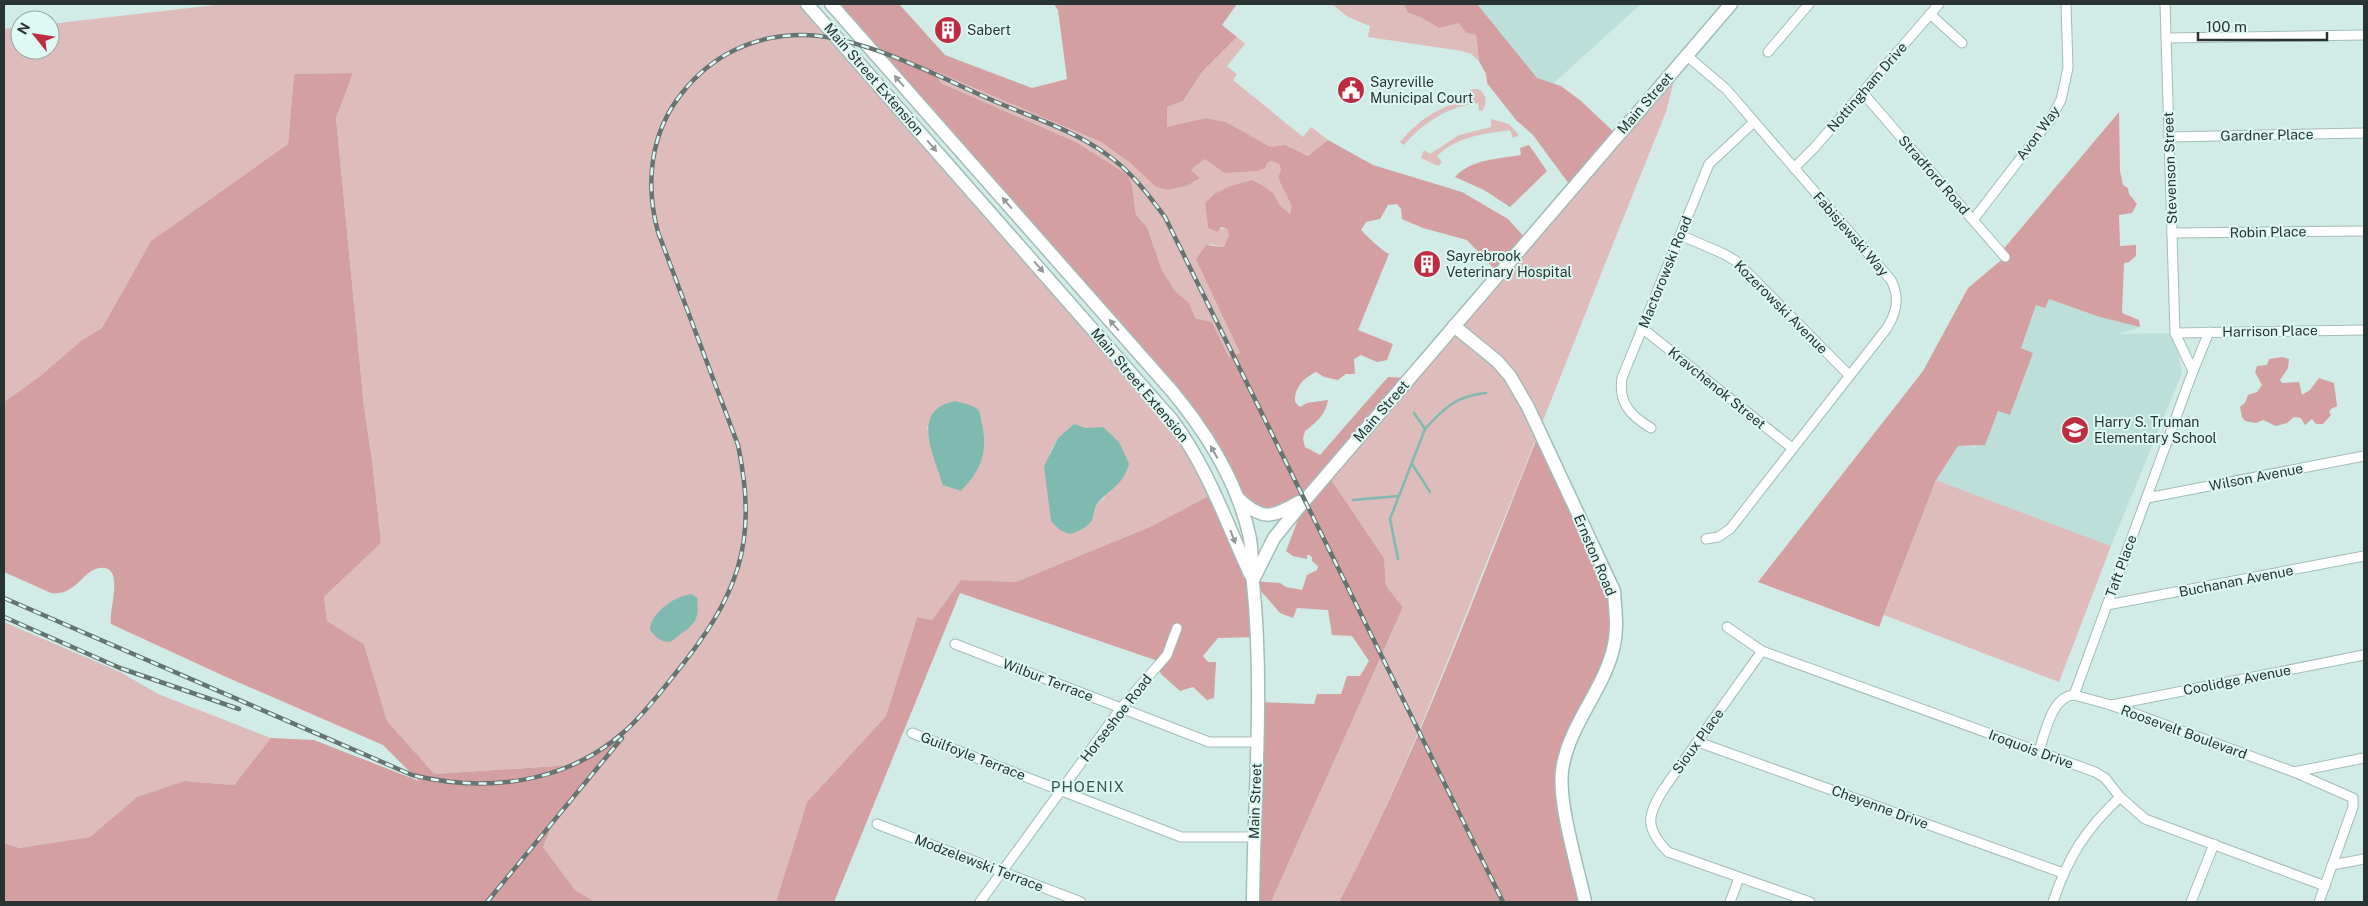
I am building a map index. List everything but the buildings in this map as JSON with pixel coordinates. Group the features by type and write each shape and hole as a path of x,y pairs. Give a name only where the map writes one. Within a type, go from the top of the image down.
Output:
{"main road":[{"name":"Main Street Extension","path":"807,4 1176,425 1198,458 1216,492 1253,581"},
{"name":"Main Street Extension","path":"831,4 1181,402 1216,455 1236,496 1250,535 1253,581"},
{"name":"Main Street","path":"1254,902 1258,637 1253,581 1264,554 1274,538 1307,498 1731,4"},
{"name":"Ernston Road","path":"1454,326 1497,361 1510,376 1528,407 1614,592 1617,624 1614,646 1607,668 1570,744 1562,772 1563,797 1585,902"},
{"path":"1236,496 1250,509 1267,516 1279,514 1307,498"}],"street":[{"path":"1768,52 1809,4"},
{"name":"Nottingham Drive","path":"1794,168 1939,4"},
{"name":"Avon Way","path":"1973,220 2050,120 2061,100 2068,68 2066,4"},
{"name":"Stevenson Street","path":"2165,4 2175,333"},
{"path":"1930,14 1962,43"},
{"path":"2166,38 2364,35"},
{"name":"Fabisjewski Way","path":"1686,55 1726,89 1794,168 1894,287 1897,302 1893,317 1730,529 1718,537 1706,540"},
{"name":"Stradford Road","path":"1862,92 2005,257"},
{"name":"Mactorowski Road","path":"1651,428 1637,420 1627,410 1621,397 1622,378 1709,164 1717,154 1754,122"},
{"name":"Gardner Place","path":"2169,137 2364,133"},
{"name":"Robin Place","path":"2172,233 2364,231"},
{"name":"Kozerowski Avenue","path":"1680,235 1736,261 1849,375"},
{"name":"Kravchenok Street","path":"1642,328 1792,448"},
{"name":"Harrison Place","path":"2175,333 2364,330"},
{"name":"Taft Place","path":"2074,695 2209,332"},
{"path":"2175,333 2193,371"},
{"name":"Wilson Avenue","path":"2147,498 2364,456"},
{"name":"Buchanan Avenue","path":"2107,605 2364,556"},
{"name":"Iroquois Drive","path":"1727,627 1762,651 2095,772 2105,778 2120,796 2145,819 2325,886"},
{"name":"Horseshoe Road","path":"980,902 1121,708 1167,654 1177,628"},
{"name":"Wilbur Terrace","path":"955,644 1209,742 1257,742"},
{"name":"Sioux Place","path":"1739,878 1668,852 1654,837 1650,821 1655,802 1762,651"},
{"name":"Coolidge Avenue","path":"2111,705 2364,655"},
{"path":"2039,751 2052,715 2060,702 2067,696 2074,695"},
{"name":"Roosevelt Boulevard","path":"2074,695 2111,705 2294,772 2354,798 2353,808 2332,865"},
{"name":"Guilfoyle Terrace","path":"912,733 1181,837 1254,837"},
{"name":"Cheyenne Drive","path":"1698,742 2063,873"},
{"path":"2294,772 2364,758"},
{"path":"2053,902 2063,873 2086,832 2120,796"},
{"name":"Modzelewski Terrace","path":"877,824 1081,902"},
{"path":"2191,902 2214,844"},
{"path":"2319,902 2332,865 2364,859"},
{"path":"1730,902 1739,878 1810,902"}],"shaded area":[{"path":"224,4 807,4 1141,383 1216,492 1152,526 1016,582 961,580 932,620 917,617 886,716 807,802 776,902 595,902 575,890 543,847 554,821 642,714 625,731 603,747 571,765 433,774 387,721 364,644 327,621 324,597 381,543 364,407 336,118 353,73 294,74 288,144 151,241 102,328 82,340 39,377 4,402 4,29 10,28 10,60 60,60 60,23","holes":["981,415 982,424 943,485 927,427","1074,424 1086,428 1105,497 1096,505 1092,519 1049,454 1058,438"]},
{"path":"831,4 899,4 945,55 1032,88 1067,79 1058,10 1054,4 1237,4 1222,25 1237,37 1202,72 1183,101 1167,107 1167,127 1206,118 1226,122 1270,147 1285,145 1308,156 1328,140 1373,165 1462,192 1508,219 1527,240 1499,274 1467,240 1423,228 1402,219 1401,209 1397,204 1388,205 1380,219 1366,222 1361,230 1389,254 1358,330 1393,344 1387,360 1377,362 1361,355 1354,359 1355,374 1346,374 1338,380 1324,377 1316,372 1303,380 1296,392 1295,402 1300,407 1307,403 1328,400 1323,414 1305,431 1303,439 1305,447 1320,455 1388,377 1409,378 1327,474 1384,558 1386,586 1403,607 1271,902 1253,902 1258,702 1314,704 1317,694 1341,694 1347,676 1360,676 1369,661 1352,636 1332,635 1328,610 1297,608 1293,618 1280,613 1253,582 1257,637 1218,638 1203,656 1208,662 1216,662 1214,698 1207,700 1193,687 1180,691 1161,674 1155,660 960,593 834,902 776,902 807,802 886,716 917,617 932,620 961,580 1016,582 1152,526 1216,492 1253,581 1280,583 1286,587 1302,590 1307,575 1317,570 1318,566 1309,555 1307,555 1307,559 1293,556 1286,551 1306,499 1279,513 1250,509 1200,429","holes":["933,70 1101,142 1129,162 1156,187 1168,190 1187,186 1200,178 1191,170 1205,159 1224,173 1257,171 1265,168 1267,163 1272,161 1279,164 1281,169 1278,178 1292,206 1290,214 1280,205 1273,193 1252,180 1230,186 1214,194 1205,203 1208,228 1218,232 1221,227 1227,229 1229,235 1224,247 1206,245 1196,259 1240,353 1229,357 1212,322 1195,318 1189,303 1175,291 1162,270 1147,227 1136,215 1132,185 1128,175 1076,142 941,83"]},
{"path":"1332,4 1404,4 1408,13 1420,17 1439,28 1459,22 1466,33 1476,35 1479,61 1471,54 1462,51 1368,37 1370,26 1348,17"},
{"path":"1404,4 1477,4 1537,78 1561,86 1581,101 1617,135 1572,188 1533,135 1516,120 1487,83 1486,74 1479,61 1476,35 1466,33 1459,23 1439,28 1420,17 1408,13"},
{"path":"1466,4 1641,4 1545,91"},
{"path":"1237,37 1245,44 1227,66 1237,74 1233,80 1303,137 1311,127 1328,140 1308,156 1285,145 1270,148 1226,122 1206,118 1167,128 1167,107 1183,101 1202,72"},
{"path":"1678,64 1666,112 1416,739 1379,821 1339,902 1271,902 1403,607 1386,586 1384,558 1327,475"},
{"path":"933,69 1101,142 1129,162 1156,187 1168,190 1187,186 1200,178 1191,170 1205,159 1224,173 1272,161 1279,164 1281,169 1278,178 1293,206 1290,214 1280,205 1273,193 1252,180 1230,186 1214,194 1205,203 1208,228 1227,229 1229,235 1224,247 1210,244 1197,259 1240,353 1229,357 1212,322 1195,318 1188,303 1175,291 1162,270 1147,227 1136,215 1132,185 1128,175 1076,142 941,83"},
{"path":"353,73 336,118 364,407 381,543 324,597 327,621 364,644 387,721 434,774 571,765 603,747 625,731 649,705 554,821 543,847 575,890 595,902 4,902 4,843 19,848 90,837 137,797 184,781 234,785 271,738 314,740 419,781 383,745 224,676 111,624 114,581 108,569 100,568 88,573 73,587 60,593 51,593 4,572 4,402 39,377 82,340 102,328 151,241 288,144 294,74"},
{"path":"1478,89 1485,96 1486,102 1482,111 1479,110 1478,103 1456,108 1428,123 1404,145 1400,142 1415,126 1432,114 1471,98 1470,91"},
{"path":"2119,112 2120,171 2123,185 2128,188 2129,194 2137,204 2132,213 2119,215 2120,246 2136,245 2136,256 2129,262 2124,263 2122,313 2139,320 2140,327 2100,317 2049,299 2045,308 2036,305 2021,348 2033,353 2010,415 1998,411 1985,445 1958,446 1936,480 1879,627 1758,582 1923,371 1968,288 2005,257 2001,252"},
{"path":"1491,119 1509,124 1518,136 1513,138 1510,130 1462,140 1445,149 1437,156 1442,162 1438,166 1421,158 1424,150 1430,154 1459,135 1491,127"},
{"path":"1529,145 1547,171 1510,207 1484,190 1455,177 1477,163 1521,155 1520,148"},
{"name":"Harry S. Truman Elementary School","path":"2049,298 2100,317 2140,327 2119,334 2175,333 2182,373 2111,546 1936,480 1958,446 1976,447 1998,411 2010,415 2033,353 2021,348 2036,305"},
{"path":"2282,357 2289,359 2288,368 2280,380 2282,383 2299,382 2302,395 2310,390 2319,378 2334,383 2337,406 2331,409 2329,412 2331,415 2323,424 2316,424 2312,419 2305,425 2301,418 2294,417 2287,423 2276,426 2263,420 2256,423 2245,421 2242,417 2240,407 2245,403 2248,395 2257,392 2262,385 2255,372 2257,366 2267,365 2269,359"},
{"path":"1539,433 1614,591 1617,624 1562,772 1585,902 1339,902 1395,788 1469,611"},
{"path":"1936,480 2111,546 2059,682 1884,615"},
{"path":"4,622 120,672 158,694 271,738 234,785 184,781 137,797 90,837 19,848 4,843"}],"water":[{"path":"956,401 978,410 984,434 983,452 978,468 974,476 961,491 943,485 929,435 929,423 933,413 942,406"},
{"path":"1074,424 1086,428 1103,427 1119,442 1129,464 1123,478 1095,507 1090,523 1082,529 1069,534 1060,530 1051,521 1044,466 1058,438"},
{"path":"692,594 698,599 696,619 687,630 672,641 662,641 650,630 654,617 672,601"}],"waterway":[{"path":"1425,429 1451,404 1466,397 1486,393"},
{"path":"1398,559 1390,519 1425,429 1414,413"},
{"path":"1412,464 1430,492"},
{"path":"1353,500 1399,496"}],"railway":[{"path":"4,598 412,775 468,783 524,780 551,773 577,763 602,749 625,731 651,704 714,620 728,594 738,568 744,541 746,512 744,480 738,445 658,232 654,214 651,177 657,142 671,108 682,93 720,58 751,43 767,39 802,35 825,37 849,42 900,59 994,101 1052,124 1093,145 1106,154 1123,168 1152,199 1165,217 1503,902"},
{"path":"4,617 120,668 239,709"},
{"path":"487,902 622,738"}],"place":[{"name":"Sabert","path":"948,30"},
{"name":"Sayreville Municipal Court","path":"1351,90"},
{"name":"Sayrebrook Veterinary Hospital","path":"1427,264"},
{"name":"Harry S. Truman Elementary School","path":"2075,430"}],"district":[{"name":"PHOENIX","path":"1088,787"}]}
